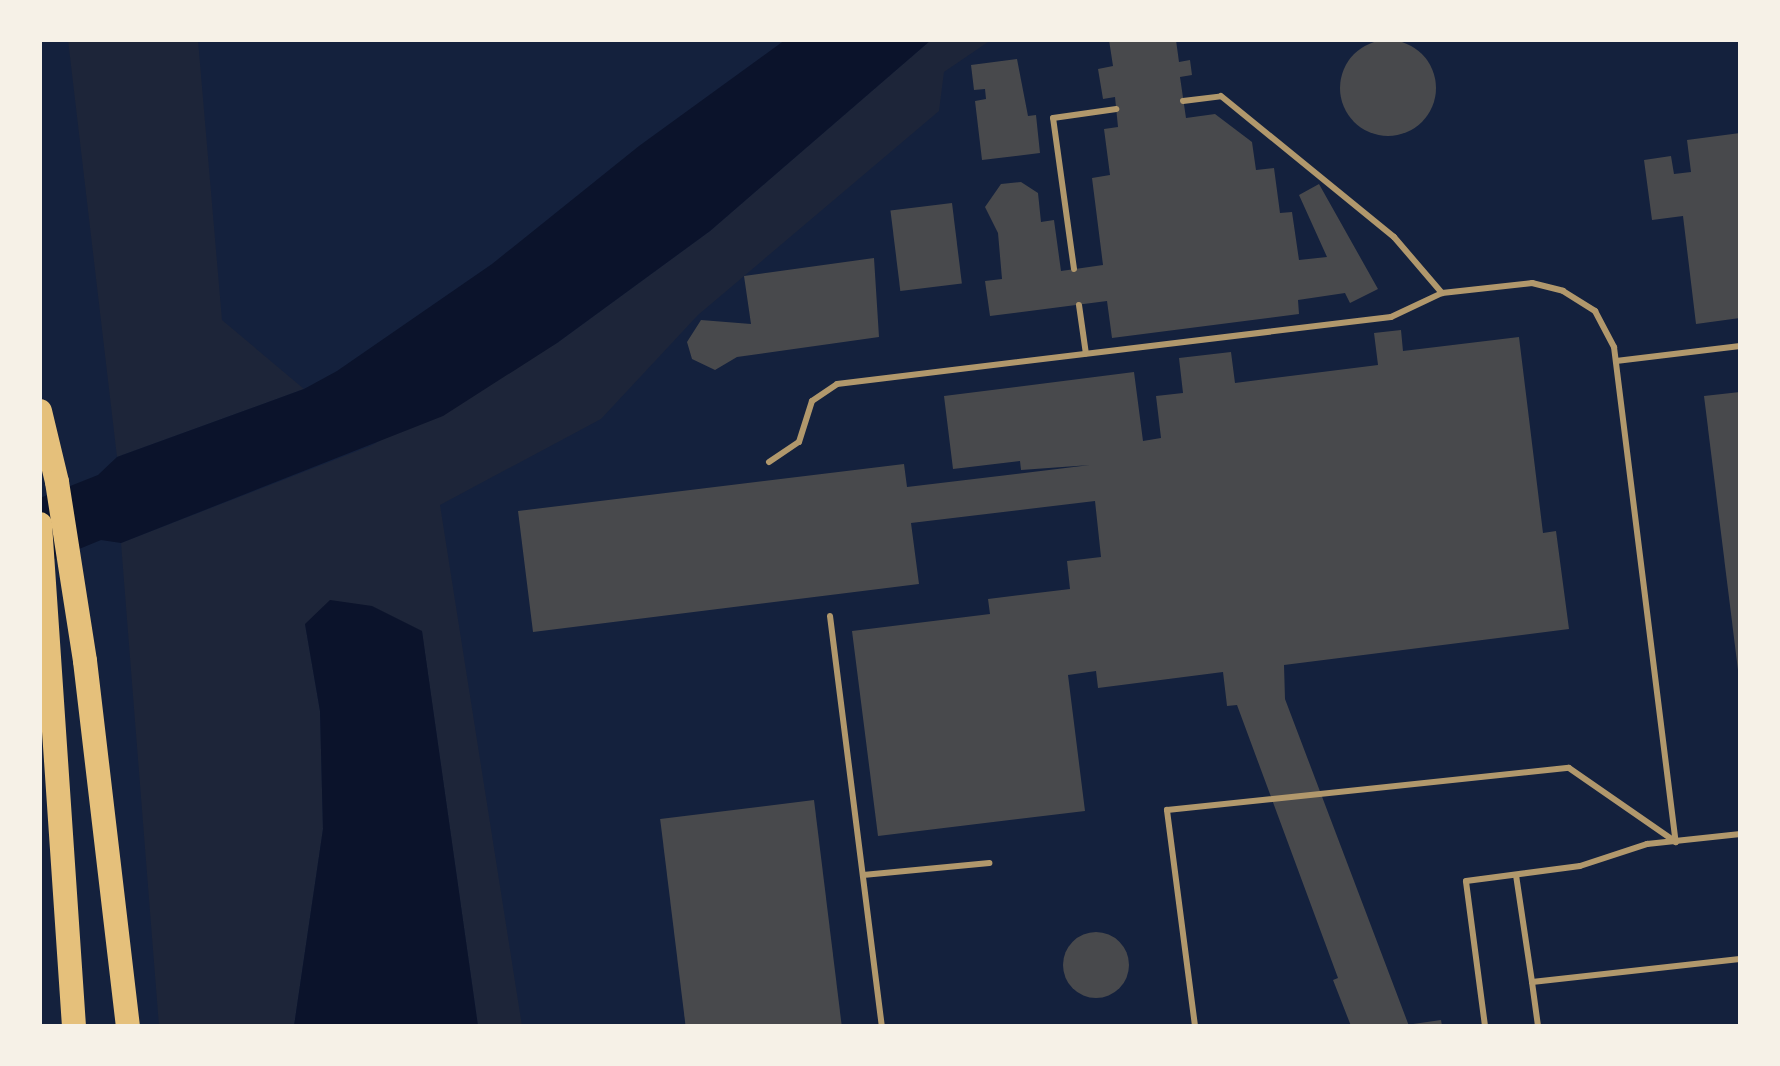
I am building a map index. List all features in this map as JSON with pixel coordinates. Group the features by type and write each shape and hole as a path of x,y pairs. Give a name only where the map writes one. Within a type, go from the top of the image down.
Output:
{"highway":[{"path":"40,411 57,482 85,661 128,1026"},
{"path":"40,524 52,661 74,1026"}],"lane":[{"path":"1183,101 1221,96 1394,237 1442,293"},
{"path":"1074,269 1053,118 1116,109"},
{"path":"769,462 799,442 812,401 837,384 1391,317 1442,293 1532,283 1563,291 1595,311 1616,361 1676,842"},
{"path":"1079,305 1086,354"},
{"path":"1616,361 1740,346"},
{"path":"830,616 882,1026"},
{"path":"1195,1026 1167,810 1569,768 1676,842"},
{"path":"1485,1026 1466,881 1580,866 1647,844 1740,834"},
{"path":"863,875 989,863"},
{"path":"1516,875 1538,1026"},
{"path":"1532,982 1740,959"}],"shaded area":[{"path":"68,40 198,40 222,320 304,389 117,457"},
{"path":"785,40 931,40 710,231 557,343 443,416 121,543 101,540 40,565 40,498 98,475 117,457 304,389 337,371 492,264 639,146"},
{"path":"931,40 991,40 944,72 939,111 698,315 601,419 440,505 522,1026 478,1026 422,632 305,624 320,711 323,829 294,1026 159,1026 121,543 370,446 557,343 710,231"},
{"path":"330,600 372,606 422,631 478,1026 294,1026 323,829 320,711 305,624"}],"building":[{"path":"1109,40 1176,40 1179,62 1190,60 1192,75 1180,77 1186,118 1215,114 1252,142 1256,170 1274,168 1280,213 1292,212 1299,260 1327,257 1299,195 1319,184 1378,289 1350,303 1345,293 1298,300 1299,314 1112,338 1107,301 990,316 985,281 1002,279 998,233 985,207 1001,184 1021,182 1038,193 1041,222 1054,220 1061,271 1103,265 1092,178 1110,175 1104,129 1118,127 1115,97 1103,99 1098,69 1113,66"},
{"path":"1388,40 1406,44 1422,54 1432,70 1436,88 1432,106 1422,122 1406,132 1388,136 1370,132 1354,122 1344,106 1340,88 1344,70 1354,54 1370,44"},
{"path":"1017,59 1028,116 1036,115 1040,153 982,160 975,101 986,99 985,89 974,90 971,65"},
{"path":"1740,133 1740,318 1696,324 1683,216 1652,220 1644,160 1671,156 1674,174 1691,172 1687,140"},
{"path":"952,203 962,283 900,291 890,211"},
{"path":"874,258 879,337 737,357 715,370 692,359 687,342 701,320 751,324 744,276"},
{"path":"1401,330 1403,351 1519,337 1543,533 1556,531 1569,629 1284,665 1285,699 1409,1026 1351,1026 1333,980 1338,978 1237,705 1227,706 1223,672 1098,688 1096,671 1068,675 1085,811 878,836 852,631 990,614 988,599 1070,589 1067,561 1101,557 1095,501 911,523 919,584 533,632 518,511 904,464 907,487 1090,465 1021,470 1020,461 953,469 944,396 1134,372 1143,441 1161,438 1156,396 1183,393 1179,358 1231,352 1235,383 1378,365 1374,333"},
{"path":"1740,392 1740,670 1738,670 1704,396"},
{"path":"814,800 842,1026 686,1026 660,819"},
{"path":"1102,932 1120,941 1127,952 1127,978 1120,989 1109,996 1090,998 1072,989 1065,978 1063,959 1072,941 1083,934"},
{"path":"1441,1020 1442,1026 1413,1026 1413,1024"}]}
